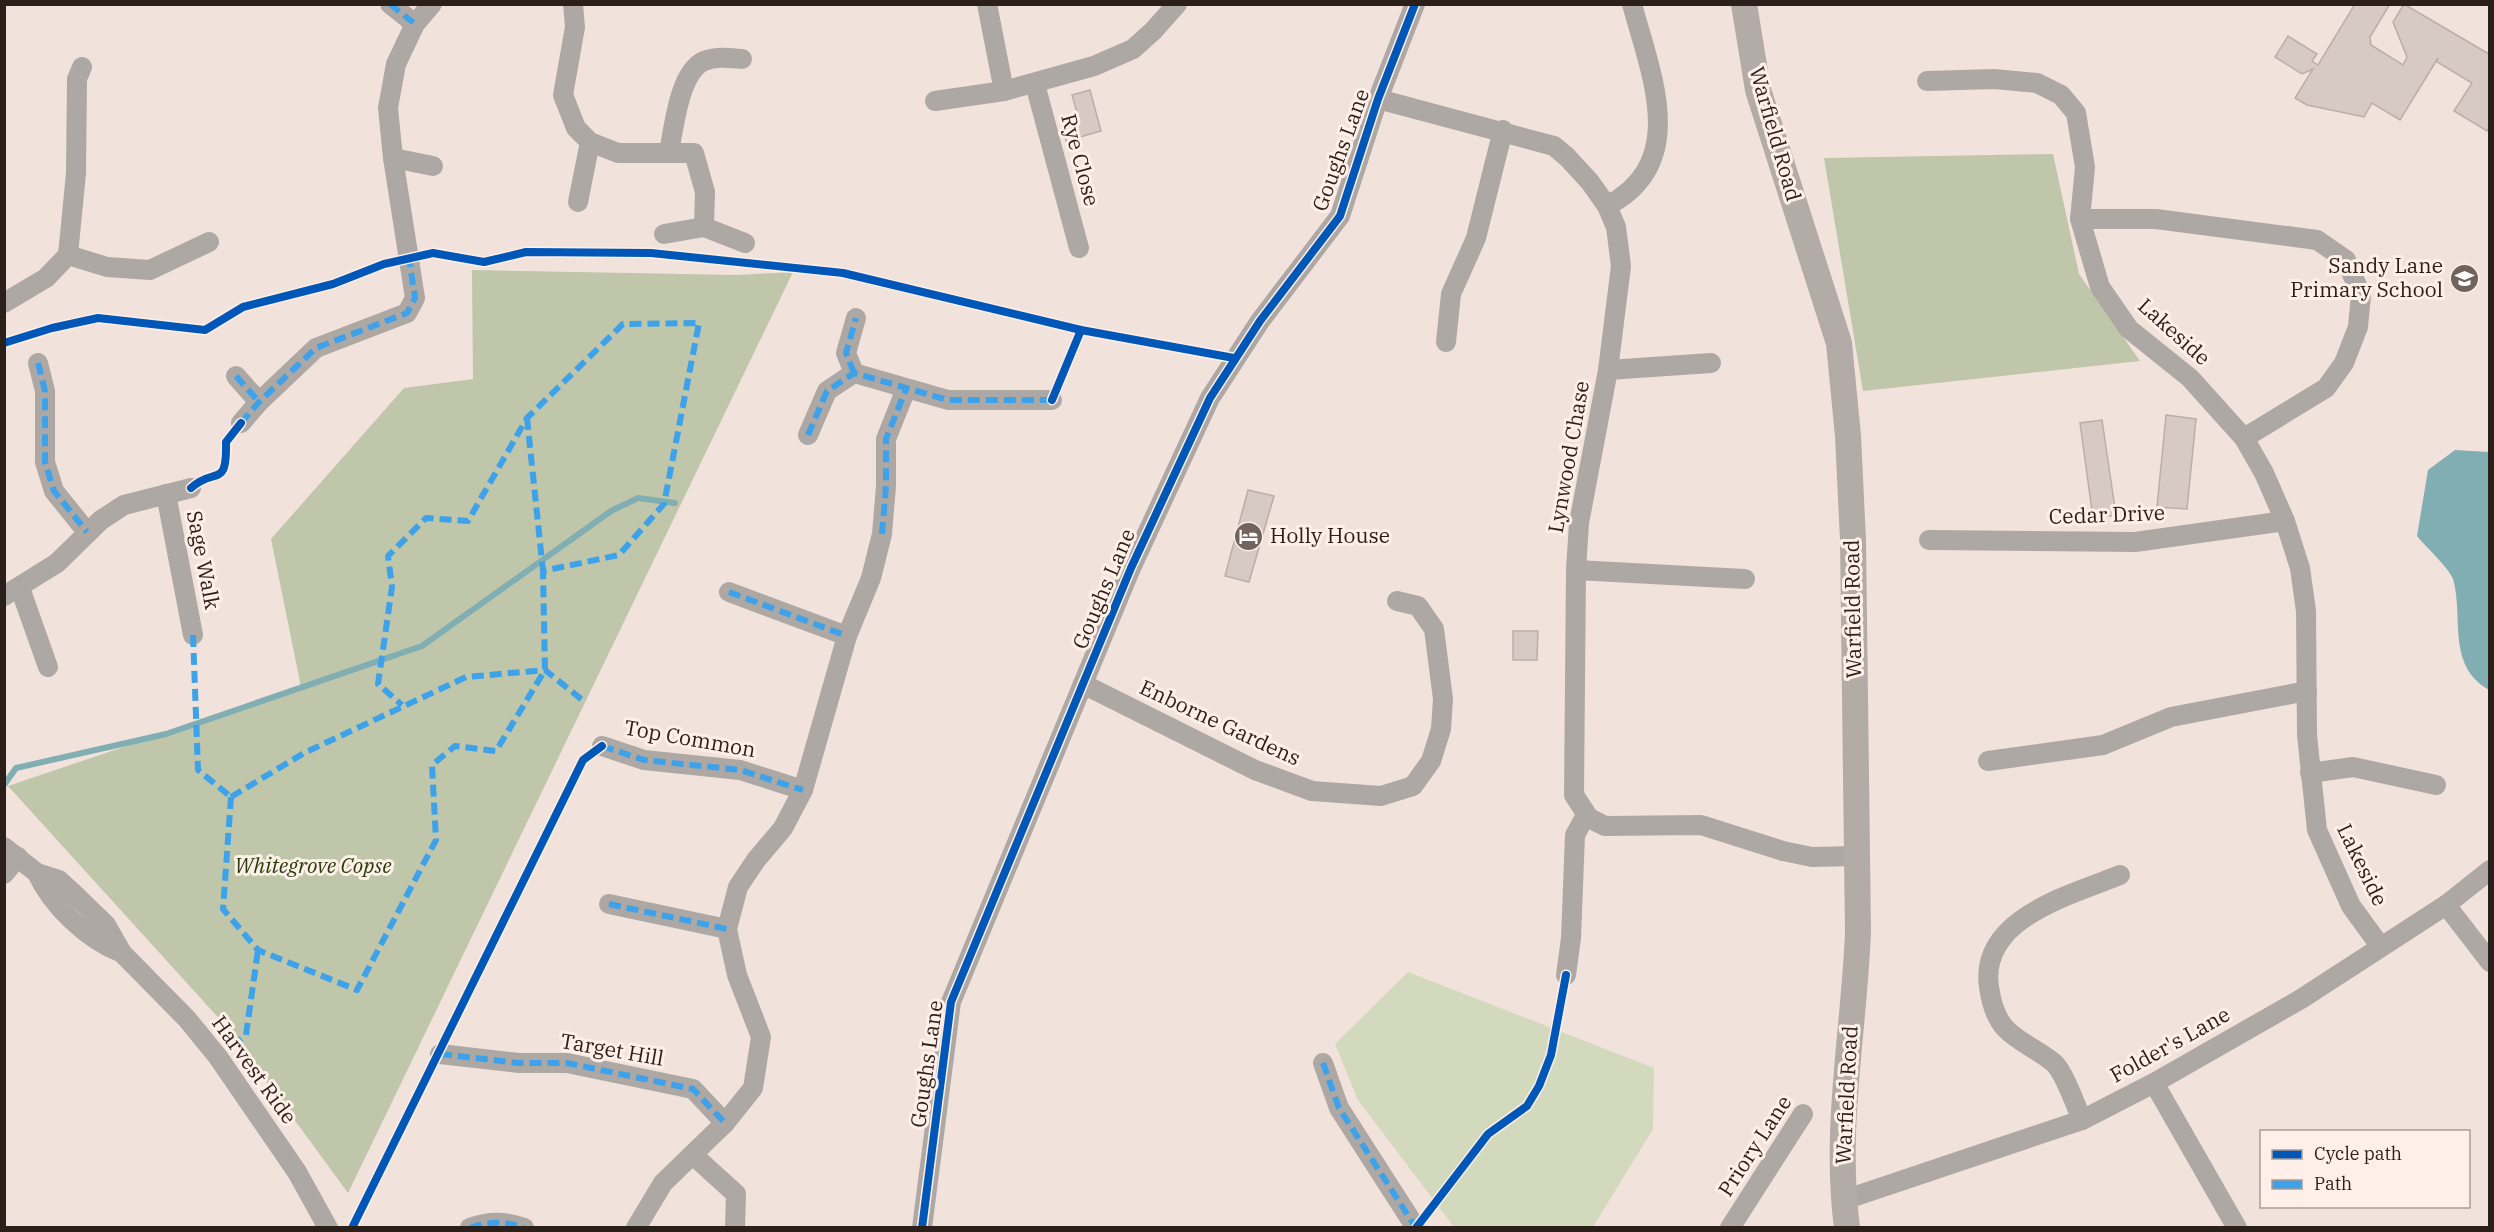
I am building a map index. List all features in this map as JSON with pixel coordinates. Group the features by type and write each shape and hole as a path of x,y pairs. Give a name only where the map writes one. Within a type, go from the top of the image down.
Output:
{"main road":[{"name":"Warfield Road","path":"1744,4 1758,90 1839,343 1848,436 1853,540 1855,856 1858,932 1856,984 1844,1083 1844,1200 1847,1227"}],"street":[{"path":"390,4 415,24"},
{"path":"241,423 259,402 316,348 408,313 415,298 393,158 388,108 396,64 415,24 432,4"},
{"path":"573,4 575,27 563,95 576,128 590,142 618,153 694,153 705,192 704,227"},
{"path":"987,4 1004,92"},
{"path":"935,101 1004,92 1094,66 1133,49 1154,32 1177,4"},
{"name":"Goughs Lane","path":"922,1227 951,1002 1131,568 1210,398 1260,321 1340,216 1378,99 1415,4"},
{"path":"1606,206 1631,192 1645,177 1658,142 1657,97 1632,4"},
{"path":"669,152 684,82 702,62 718,58 742,59"},
{"path":"4,303 46,278 68,255 76,173 77,79 82,67"},
{"name":"Lakeside","path":"1927,81 1958,78 2037,83 2061,95 2076,113 2085,167 2080,219 2100,287 2129,329 2190,378 2244,438 2264,473 2285,521 2300,568 2306,611 2310,773 2317,830 2351,906 2381,947"},
{"name":"Rye Close","path":"1035,84 1079,248"},
{"name":"Lynwood Chase","path":"1378,99 1503,130 1554,146 1568,157 1590,182 1606,206 1616,227 1621,266 1608,370 1579,523 1576,570 1574,795 1586,815"},
{"path":"1446,342 1451,294 1476,238 1503,130"},
{"path":"578,202 590,142"},
{"path":"393,158 433,166"},
{"path":"2080,219 2156,219 2317,240 2346,260 2361,295 2358,327 2344,363 2326,388 2244,438"},
{"path":"664,234 704,227 745,243"},
{"path":"68,255 107,267 150,270 209,242"},
{"path":"854,373 846,353 856,318"},
{"path":"38,363 45,392 45,462 54,491 87,532"},
{"path":"1608,370 1711,363"},
{"path":"854,373 948,400 1052,400"},
{"path":"808,435 827,391 854,373"},
{"path":"236,376 259,402"},
{"path":"636,1227 663,1183 725,1123 753,1088 761,1037 737,975 727,929 738,887 756,860 783,828 803,790 847,636 872,578 882,534 886,486 886,439 906,389"},
{"path":"48,667 12,592 57,563 87,532 124,505 192,488"},
{"name":"Sage Walk","path":"166,494 193,635"},
{"name":"Cedar Drive","path":"1929,540 2135,542 2285,521"},
{"path":"1576,570 1745,579"},
{"path":"729,592 847,636"},
{"name":"Enborne Gardens","path":"1083,684 1255,770 1312,791 1381,796 1413,786 1431,761 1441,729 1443,699 1434,629 1418,606 1397,601"},
{"path":"1988,761 2103,745 2171,717 2307,691"},
{"name":"Top Common","path":"602,746 644,760 740,770 803,790"},
{"path":"2310,773 2353,767 2436,785"},
{"path":"1566,975 1571,938 1575,835 1586,815 1605,826 1701,825 1783,851 1812,857 1855,856"},
{"path":"4,874 11,852"},
{"name":"Harvest Ride","path":"11,852 37,873 46,893 102,945 122,953 187,1019 218,1057 297,1172 328,1227"},
{"name":"Folder's Lane","path":"1844,1200 2082,1120 2154,1083 2301,999 2446,905 2490,870"},
{"path":"2082,1120 2055,1064 2004,1026 1991,1001 1987,973 1999,942 2014,923 2044,906 2120,875"},
{"path":"609,904 727,929"},
{"path":"2446,905 2490,962"},
{"name":"Target Hill","path":"440,1054 519,1063 567,1063 693,1089 725,1123"},
{"path":"1323,1064 1339,1108 1416,1227"},
{"path":"2154,1083 2237,1227"},
{"name":"Priory Lane","path":"1731,1227 1803,1114"},
{"path":"693,1155 736,1194 735,1227"},
{"path":"470,1227 487,1222 524,1227"}],"green space":[{"path":"2053,154 2079,274 2140,361 1863,391 1824,158"},
{"name":"Whitegrove Copse","path":"472,270 737,275 793,272 348,1193 225,1025 8,786 301,687 271,539 404,388 473,379"},
{"path":"1408,972 1654,1068 1653,1129 1593,1227 1454,1227 1358,1100 1335,1044"}],"water":[{"path":"2455,450 2489,452 2489,690 2476,680 2462,654 2456,594 2451,574 2417,536 2428,470"}],"building":[{"path":"2355,4 2390,4 2370,37 2371,45 2403,65 2407,57 2393,22 2404,4 2489,54 2490,126 2487,131 2454,111 2472,83 2437,62 2438,58 2400,120 2372,103 2364,117 2307,105 2295,98 2313,69 2302,74 2275,57 2288,36 2317,54 2312,61 2318,65"},
{"path":"1090,90 1101,131 1066,141 1061,122 1078,116 1072,95"},
{"path":"2166,415 2196,419 2187,509 2157,507"},
{"path":"2102,420 2116,515 2093,518 2080,423"},
{"name":"Holly House","path":"1248,490 1274,496 1249,582 1225,576"},
{"path":"1513,631 1538,631 1537,660 1513,660"}],"waterway":[{"path":"4,785 16,768 166,734 422,646 611,511 638,498 675,503"}],"marked path":[{"path":"390,4 415,24"},
{"path":"241,423 259,402 316,348 407,313 415,298 409,258"},
{"path":"854,373 846,353 856,318"},
{"path":"231,797 223,909 258,950 357,990 436,840 432,765 455,746 496,751 545,670 543,571 619,555 664,504 699,323 623,324 527,418 468,521 426,518 388,556 392,587 378,684 402,705"},
{"path":"38,363 45,391 45,462 54,491 87,532"},
{"path":"808,435 827,391 854,373 948,400 1052,400"},
{"path":"236,376 259,402"},
{"path":"882,534 886,486 886,439 906,389"},
{"path":"527,418 543,571"},
{"path":"729,592 847,636"},
{"path":"193,635 198,770 231,797"},
{"path":"231,797 304,753 466,677 545,670 585,702"},
{"path":"602,746 644,760 740,770 803,790"},
{"path":"609,904 727,929"},
{"path":"232,1046 246,1035 258,950"},
{"path":"440,1054 519,1063 567,1063 693,1089 725,1123"},
{"path":"1323,1063 1339,1108 1416,1228"},
{"path":"470,1228 497,1223 524,1228"}],"cycle path":[{"path":"922,1228 951,1002 1131,568 1210,398 1260,321 1340,216 1378,99 1415,4"},
{"path":"4,343 52,328 98,318 205,330 243,307 333,284 384,264 433,253 484,262 526,252 651,253 843,273 1081,330 1234,358"},
{"path":"1052,400 1081,330"},
{"path":"191,488 222,472 226,457 226,442 241,423"},
{"path":"352,1228 583,760 602,746"},
{"path":"1416,1228 1488,1134 1527,1106 1539,1086 1551,1055 1566,975"}],"place":[{"name":"Sandy Lane Primary School","path":"2464,278"},
{"name":"Holly House","path":"1249,536"}]}
